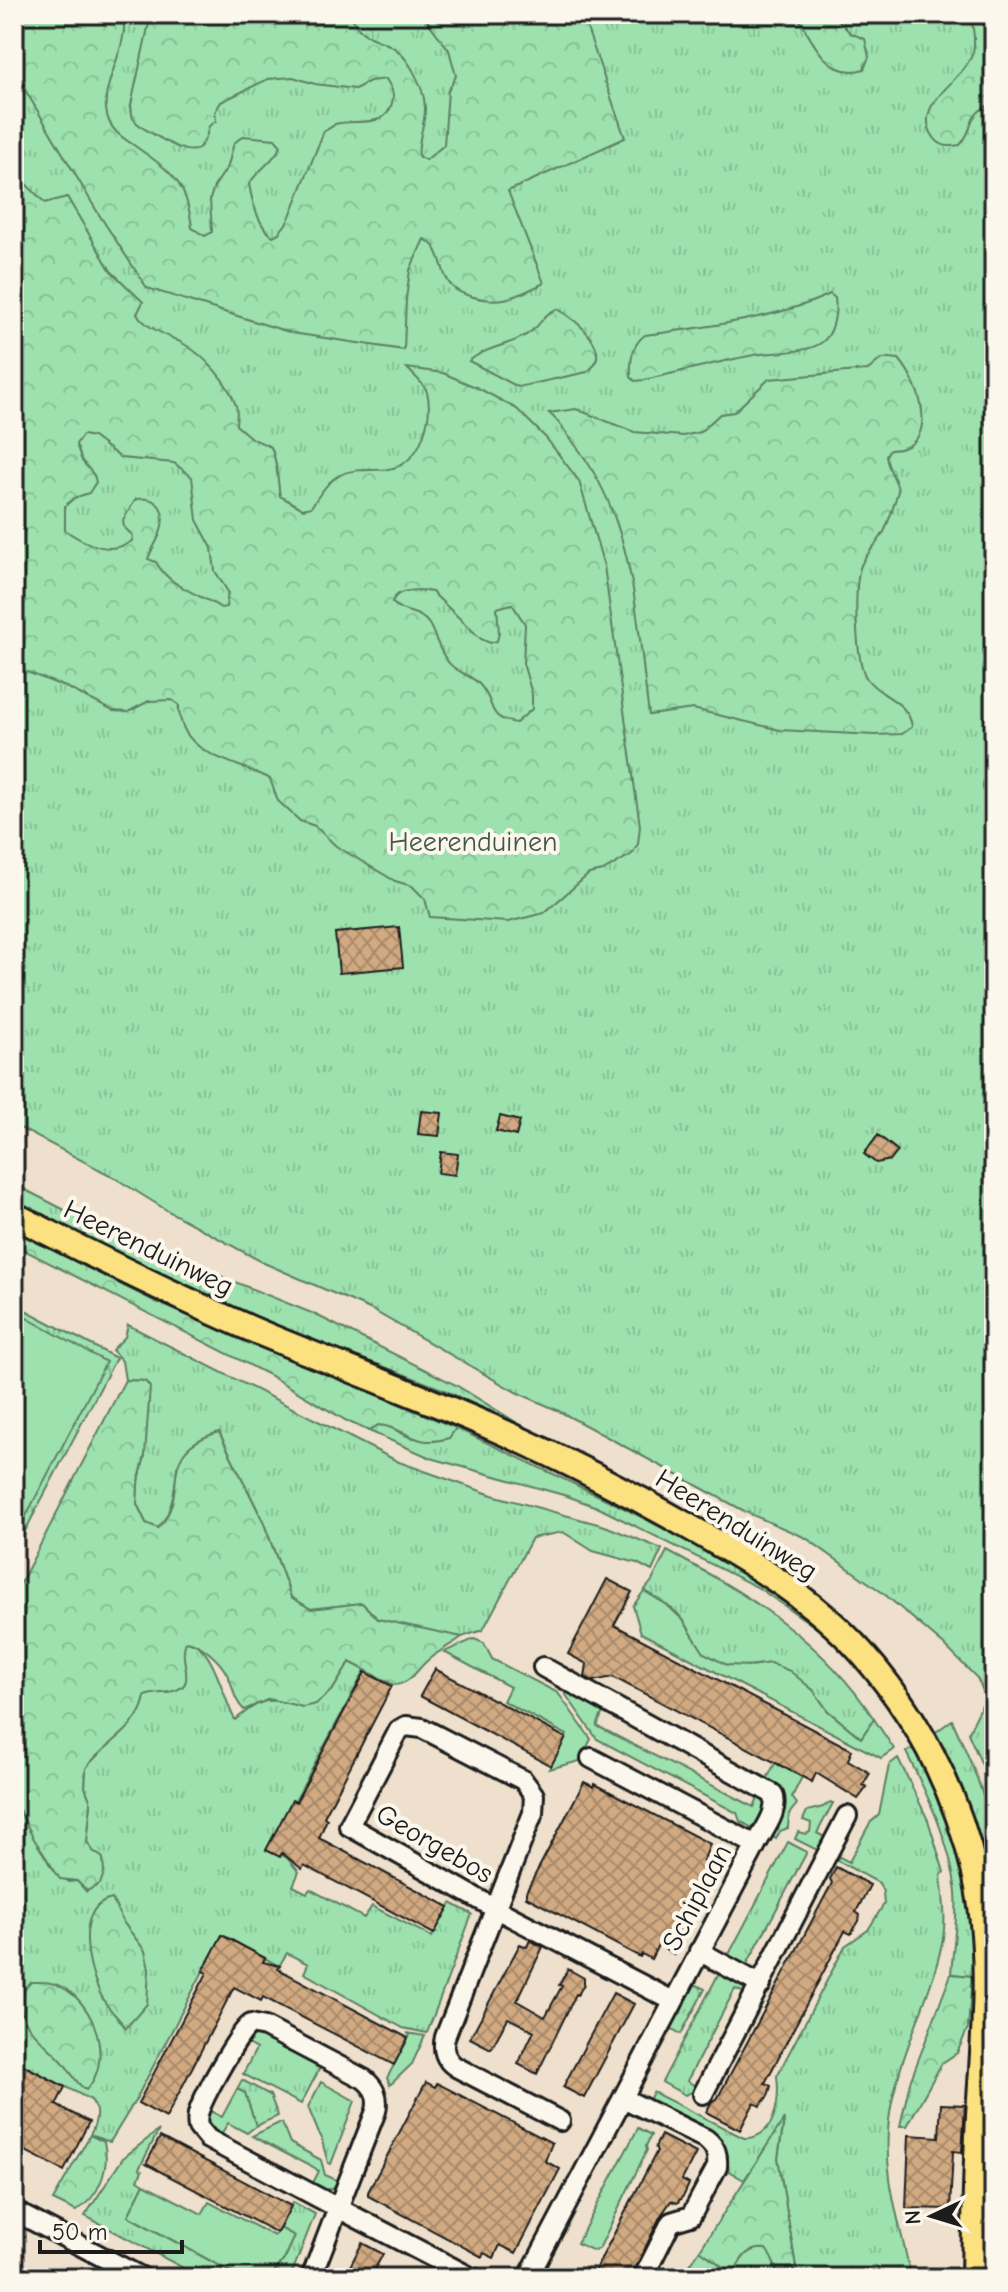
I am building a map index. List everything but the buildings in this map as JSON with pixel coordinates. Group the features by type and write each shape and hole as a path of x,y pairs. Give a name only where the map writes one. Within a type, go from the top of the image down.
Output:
{"main road":[{"name":"Heerenduinweg","path":"14,1215 139,1278 260,1333 498,1429 649,1503 746,1558 833,1624 860,1651 894,1693 934,1759 964,1833 980,1898 987,1969 976,2169 974,2278"}],"street":[{"path":"543,1667 773,1794 775,1809 756,1845"},
{"name":"Georgebos","path":"496,1909 535,1804 531,1788 523,1780 422,1728 406,1726 395,1737 349,1826 496,1909 673,2001"},
{"name":"Schiplaan","path":"528,2278 756,1845 591,1758"},
{"path":"703,2094 847,1816"},
{"path":"496,1909 445,2037 444,2051 456,2067 560,2121"},
{"path":"699,1951 761,1985"},
{"path":"311,2278 338,2208 376,2111 377,2100 373,2088 364,2079 265,2027 251,2024 237,2038 201,2105 198,2127 208,2139 338,2208 472,2278"},
{"path":"623,2098 706,2139 715,2148 718,2159 717,2167 691,2216 671,2222 643,2278"},
{"path":"16,2217 143,2278"}],"green space":[{"name":"Heerenduinen","path":"14,14 994,14 994,1792 968,1733 986,1697 977,1678 943,1644 883,1593 806,1538 748,1513 557,1410 516,1392 372,1310 264,1263 168,1211 110,1175 14,1125"},
{"path":"14,14 123,14 122,41 106,95 109,121 120,135 159,163 176,180 186,199 192,228 205,236 212,232 210,199 214,187 228,166 234,143 243,136 275,139 281,146 249,184 260,220 273,236 288,221 324,131 343,122 383,117 389,111 393,94 386,79 370,81 355,89 315,84 293,77 268,79 221,102 215,112 216,121 209,126 201,145 190,151 183,149 144,129 132,115 131,105 151,14 349,14 362,32 401,54 418,80 425,113 418,151 419,157 426,160 444,145 448,91 456,76 449,50 422,14 582,14 625,138 508,191 544,283 498,300 467,295 449,283 436,250 424,239 410,270 404,350 292,333 147,288 98,213 14,71"},
{"path":"797,14 833,14 850,33 865,39 869,57 864,69 841,69 831,63 815,46"},
{"path":"970,14 994,14 994,103 978,112 960,145 945,145 933,136 928,124 929,113 973,52"},
{"path":"14,172 45,203 67,197 111,271 143,302 137,314 152,328 192,349 215,371 228,388 236,406 236,425 251,438 271,447 280,496 303,509 311,507 327,485 340,475 394,468 415,452 427,422 429,401 423,385 407,368 443,373 480,389 517,409 546,438 579,481 604,566 640,826 638,844 632,854 603,871 589,874 544,913 508,922 430,917 425,899 412,886 395,881 336,846 315,826 300,821 278,801 270,779 198,746 181,722 179,705 172,700 149,701 128,712 113,711 68,688 14,667","holes":["83,435 93,437 121,458 174,463 192,477 197,520 212,548 215,571 228,592 226,607 221,608 176,584 156,562 148,559 163,522 159,505 150,499 136,499 123,520 124,527 133,536 132,541 124,545 115,548 98,546 65,530 65,506 74,498 89,493 96,482 82,461 76,444","419,590 432,592 481,639 490,643 497,641 499,633 497,608 512,604 525,624 523,663 532,694 532,709 516,723 495,714 480,685 449,663 425,619 392,602 400,593"]},
{"path":"830,294 835,298 834,323 825,339 815,346 754,355 644,380 635,381 631,377 633,354 637,343 645,335 764,316"},
{"path":"557,309 583,328 595,346 595,364 587,372 518,387 469,361 526,335"},
{"path":"899,359 914,384 920,399 922,427 916,439 906,447 890,450 886,455 898,491 884,532 860,568 857,625 860,657 867,679 906,711 912,727 902,734 874,735 780,730 693,709 649,715 630,572 610,504 594,472 549,413 576,409 634,432 683,436 700,432 720,414 734,412 769,379 868,370 880,360"},
{"path":"14,1184 92,1224 314,1314 456,1385 527,1429 442,1389 377,1364 303,1342 223,1308 14,1205"},
{"path":"14,1231 154,1301 456,1428 449,1438 437,1441 418,1439 378,1425 369,1431 267,1374 14,1245"},
{"path":"14,1304 116,1358 14,1552"},
{"path":"14,1311 106,1362 14,1539"},
{"path":"128,1325 399,1462 492,1495 605,1526 662,1549 652,1571 637,1563 593,1551 563,1532 532,1538 483,1630 462,1637 378,1619 362,1603 311,1609 291,1597 263,1521 219,1432 177,1467 170,1507 158,1529 146,1523 137,1504 145,1455 144,1381 125,1380 122,1361 112,1350 125,1337"},
{"path":"125,1380 145,1381 150,1387 145,1455 137,1504 146,1523 158,1528 168,1514 179,1461 186,1450 199,1440 219,1432 263,1521 291,1597 311,1609 362,1603 378,1619 462,1637 400,1684 394,1685 350,1662 333,1689 316,1704 303,1707 269,1699 244,1710 220,1664 203,1648 186,1641 184,1685 174,1691 145,1696 142,1708 129,1727 86,1768 85,1787 91,1803 87,1842 103,1858 104,1873 100,1884 87,1891 77,1881 60,1879 14,1800 14,1596"},
{"path":"378,1425 388,1426 411,1438 449,1438 456,1428 612,1502 736,1566 806,1611 840,1644 757,1587 597,1507 431,1458 369,1431"},
{"path":"667,1551 754,1602 808,1643 832,1666 874,1719 861,1738 828,1711 813,1690 770,1663 727,1665 704,1653 680,1616 644,1591"},
{"path":"644,1591 667,1605 683,1620 704,1653 727,1665 770,1663 790,1671 813,1690 828,1711 861,1738 874,1719 894,1749 881,1758 641,1633 633,1606"},
{"path":"474,1639 484,1643 492,1659 558,1693 591,1739 580,1761 549,1769 567,1735 503,1701 510,1687 444,1652"},
{"path":"186,1641 204,1651 235,1720 267,1701 303,1707 333,1689 350,1662 365,1670 270,1848 287,1858 299,1872 293,1886 307,1893 310,1889 364,1918 372,1906 432,1937 451,1903 472,1914 427,2033 403,2028 304,1973 308,1964 287,1953 279,1966 222,1935 135,2101 110,2142 90,2135 96,2118 91,2100 14,2060 14,1800 50,1865 69,1882 77,1881 86,1891 93,1851 87,1842 91,1804 85,1787 86,1768 129,1727 141,1708 144,1696 169,1693 186,1680 182,1653","holes":["112,1900 123,1922 145,1951 126,2028 105,2002 96,1907"]},
{"path":"563,1684 607,1709 597,1726 754,1807 759,1795 767,1801 769,1806 756,1830 740,1821 737,1813 597,1739 561,1688"},
{"path":"952,1720 989,1816 995,1858 994,1923 932,1735"},
{"path":"915,1747 950,1822 972,1911 972,1976 951,1974 956,1913 953,1874 937,1820 906,1752"},
{"path":"898,1758 928,1820 944,1872 941,1875 942,1943 899,2074 889,2120 890,2180 911,2278 756,2278 745,2272 741,2278 681,2278 700,2250 733,2274 745,2255 759,2249 766,2249 772,2256 775,2269 796,2267 778,2158 784,2121 744,2180 725,2169 728,2156 722,2142 648,2102 653,2092 744,2138 755,2137 769,2125 778,2096 777,2076 845,1946 868,1930 884,1904 879,1883 834,1859 836,1855 849,1862 870,1823 879,1815 889,1765"},
{"path":"775,1763 802,1777 792,1797 797,1804 789,1814 788,1828 780,1831 776,1839 770,1835 781,1812 783,1799 767,1779"},
{"path":"833,1803 817,1833 828,1839 821,1852 795,1839 798,1832 810,1832 811,1823 803,1820 807,1811"},
{"path":"788,1842 807,1852 745,1968 727,1958"},
{"path":"112,1899 123,1922 145,1951 149,1969 147,2004 126,2028 100,1993 87,1946 91,1915 99,1905"},
{"path":"720,1971 744,1984 746,1992 735,1989 687,2081 697,2087 685,2095 662,2082"},
{"path":"951,1974 972,1976 968,2028 957,2053 942,2063 907,2126 900,2126 910,2082"},
{"path":"31,1982 62,1987 84,2006 91,2019 97,2034 99,2064 86,2090 22,2015 20,2004 23,1993"},
{"path":"692,1983 705,1989 681,2034 669,2027"},
{"path":"407,2033 425,2036 412,2064 390,2085 387,2078 410,2035"},
{"path":"254,2035 264,2036 321,2066 301,2104 243,2074 256,2049 244,2042"},
{"path":"242,2080 270,2095 278,2116 256,2126 245,2093 237,2089"},
{"path":"321,2082 355,2101 331,2164 328,2163 308,2107"},
{"path":"237,2089 245,2093 256,2126 247,2133 228,2123 220,2136 207,2124 208,2110 222,2117"},
{"path":"784,2119 778,2158 796,2267 790,2274 782,2276 766,2249 759,2249 745,2255 733,2274 700,2250"},
{"path":"282,2123 290,2143 321,2160 325,2175 339,2181 333,2188 325,2190 312,2185 319,2171 252,2136"},
{"path":"638,2128 651,2135 647,2150 599,2249 594,2251 577,2243"},
{"path":"159,2130 139,2169 142,2171 138,2180 144,2184 128,2216 242,2278 202,2278 85,2216 123,2158"},
{"path":"90,2135 104,2142 106,2162 97,2190 76,2211 53,2200"},
{"path":"144,2184 202,2214 209,2202 274,2236 280,2228 295,2236 285,2258 271,2276 242,2278 128,2216"},
{"path":"293,2202 315,2214 290,2278 264,2278 279,2266 294,2237 280,2228"}]}
